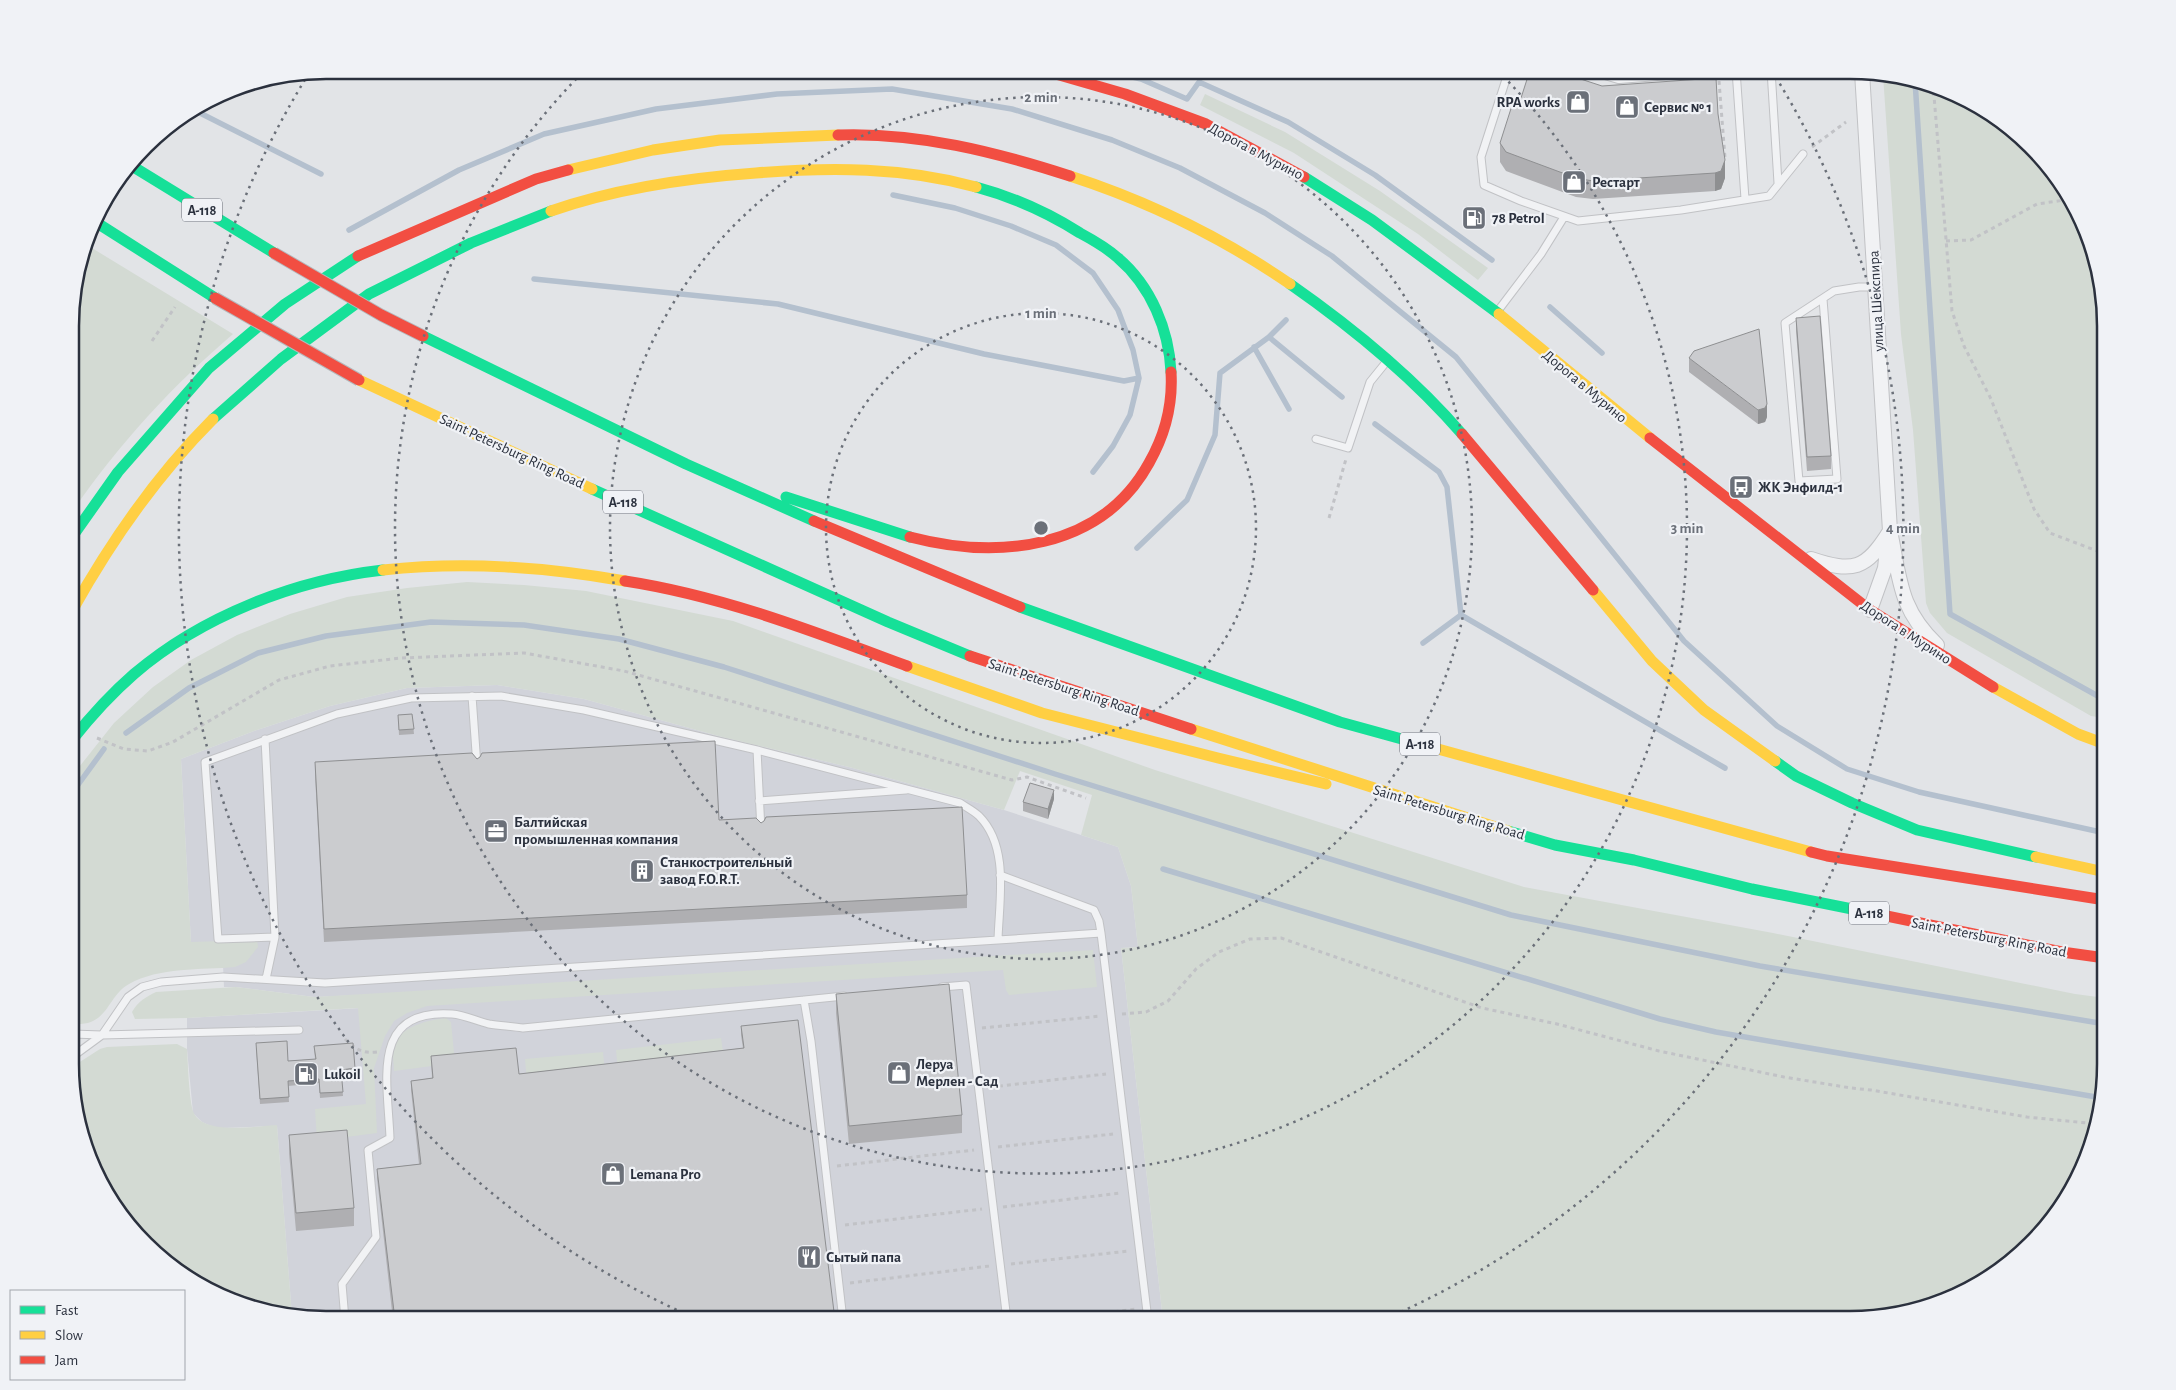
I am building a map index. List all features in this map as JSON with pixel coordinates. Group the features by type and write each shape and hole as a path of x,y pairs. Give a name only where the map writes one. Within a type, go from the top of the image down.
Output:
{"main road":[{"name":"Дорога в Мурино","path":"1073,79 1125,94 1206,124 1293,170 1372,220 1497,313 1603,402 1870,610 1988,685 2078,734 2097,741"},
{"path":"79,527 118,472 209,368 285,304 351,259 536,179 597,162 653,150 720,140 844,135 903,138 1021,160 1079,179 1149,206 1217,240 1272,272 1330,312 1389,359 1458,429 1652,661 1704,710 1748,744 1796,776 1852,804 1917,830 2097,870"},
{"name":"А-118","path":"136,168 381,316 686,464 853,538 1022,608 1340,722 1827,856 2097,899"},
{"path":"79,599 115,537 157,482 198,435 242,390 283,356 365,296 405,275 487,236 546,212 604,194 659,183 723,175 846,169 901,172 1013,197 1063,220 1120,259 1154,303 1171,352 1172,407 1160,446 1137,484 1110,509 1076,532 1037,544 999,548 957,546 897,533 686,464"},
{"name":"Saint Petersburg Ring Road","path":"100,225 215,298 359,380 642,512 971,657 1438,810 1555,844 1634,860 1752,889 2062,952 2097,957"},
{"path":"79,732 102,704 126,681 164,652 204,627 246,607 320,581 380,570 426,566 510,566 634,581 710,598 816,632 1020,706 1230,762 1438,810"}],"street":[{"name":"улица Шекспира","path":"1862,79 1890,531"},
{"path":"1796,554 1832,566 1853,567 1869,559 1879,549 1890,531"},
{"path":"1870,610 1885,568 1890,531"},
{"path":"1890,531 1904,600 1915,621 1964,670"}],"lane":[{"path":"1506,79 1481,157 1484,185 1521,201 1578,221 1681,210 1769,196 1803,154"},
{"path":"1737,79 1745,199"},
{"path":"1772,79 1778,183"},
{"path":"1497,313 1541,254 1564,217"},
{"path":"1823,299 1837,479 1799,481 1785,323 1834,291 1859,287 1875,287"},
{"path":"1316,439 1348,448 1370,382 1389,359"},
{"path":"472,696 477,767"},
{"path":"275,937 218,939 205,762 338,714 411,698 501,696 584,710 757,750 960,803 980,816 994,841 1000,875 998,940"},
{"path":"265,739 275,937 266,979"},
{"path":"757,750 761,831"},
{"path":"759,801 911,790"},
{"path":"1000,875 1094,910 1099,921 1146,1311"},
{"path":"79,1051 102,1035 128,997 142,987 161,982 224,977 325,984 1101,933"},
{"path":"938,988 966,985 1006,1311"},
{"path":"344,1311 342,1284 376,1237 368,1150 390,1138 387,1060 391,1041 399,1028 414,1018 434,1014 452,1014 474,1018 488,1024 523,1028 852,996"},
{"path":"804,1000 811,1041 842,1311"},
{"path":"79,1034 300,1030"}],"path":[{"path":"1719,81 1725,158"},
{"path":"1934,94 1952,311 1964,346 1991,399 2034,508 2050,533 2097,551"},
{"path":"1803,154 1846,122"},
{"path":"1946,241 1971,240 2037,204 2063,200"},
{"path":"152,341 175,307"},
{"path":"1329,518 1344,472 1348,448"},
{"path":"972,1029 1146,1012 1168,1001 1196,969 1218,952 1250,939 1281,938 1482,1008 1556,1024 1659,1051 1784,1077 1871,1090 2027,1118 2090,1123"},
{"path":"344,1038 355,1049 369,1053 385,1049 391,1041"},
{"path":"979,1089 1117,1072"},
{"path":"1122,1311 1146,1308"}],"shaded area":[{"path":"1883,81 1915,87 1960,104 2001,130 2025,151 2056,188 2072,216 2084,246 2093,277 2097,309 2097,717 2091,716 1947,633 1930,613 1926,603 1913,430 1901,334"},
{"path":"1205,94 1285,132 1380,191 1488,268 1478,280 1418,234 1294,153 1200,105"},
{"path":"91,248 233,334 188,375 147,417 79,502 79,309 83,277"},
{"path":"467,582 586,591 733,621 1155,770 1524,887 1773,933 2097,997 2097,1081 2089,1129 2072,1174 2056,1202 2025,1239 1988,1270 1960,1286 1930,1298 1899,1307 1867,1311 1162,1311 1121,948 1138,947 1131,886 1118,847 1081,835 1092,795 1020,771 1004,810 849,767 722,737 584,699 497,685 407,688 330,706 254,731 181,759 191,942 257,940 258,947 246,962 235,967 167,972 129,984 121,990 100,1016 93,1021 79,1024 79,767 114,723 153,687 191,660 237,635 290,614 347,597"},
{"path":"497,685 584,699 722,737 849,767 1004,810 1118,847 1131,886 1138,947 1121,948 1162,1311 309,1311 291,1309 277,1126 213,1127 202,1122 193,1113 187,1049 187,1018 361,1008 360,995 314,997 224,987 222,942 191,943 181,759 254,731 330,706 407,688"},
{"path":"1093,950 1097,987 1009,995 1006,990 1003,970 427,1006 407,1013 394,1021 385,1036 374,1068 377,1133 317,1141 315,1109 366,1104 358,1008 187,1018 135,1019 132,1012 140,1002 156,992 236,987 314,997"},
{"path":"446,1018 451,1022 455,1063 394,1071 394,1047 401,1034 423,1023"},
{"path":"721,1038 724,1059 618,1071 616,1050"},
{"path":"177,1044 187,1049 192,1105 198,1119 207,1124 230,1128 277,1125 291,1309 277,1307 246,1298 216,1286 188,1270 151,1239 120,1202 104,1174 92,1144 83,1113 79,1081 79,1062 100,1049 107,1047"},
{"path":"603,1052 605,1073 527,1082 525,1059"}],"building":[{"path":"1527,79 1581,79 1602,86 1716,79 1718,114 1725,160 1721,171 1715,173 1593,181 1576,178 1506,152 1500,143 1515,96 1521,98"},
{"path":"1820,316 1831,456 1807,457 1796,318"},
{"path":"1759,329 1767,404 1765,408 1758,410 1689,358 1694,351"},
{"path":"412,714 414,729 399,730 398,715"},
{"name":"Станкостроительный завод F.O.R.T.","path":"715,741 719,820 756,818 761,823 766,817 962,807 967,895 324,929 315,762 472,753 477,759 482,753"},
{"path":"1030,783 1054,790 1048,809 1023,802"},
{"name":"Леруа Мерлен - Сад","path":"949,984 962,1115 849,1126 836,994"},
{"name":"Lemana Pro","path":"798,1020 834,1311 394,1311 377,1169 421,1164 411,1081 433,1078 431,1056 516,1048 519,1074 744,1048 741,1026"},
{"name":"Lukoil","path":"287,1041 288,1061 316,1059 314,1046 353,1043 355,1068 341,1070 343,1092 320,1093 319,1079 288,1081 289,1097 260,1099 256,1043"},
{"path":"347,1130 354,1208 296,1213 289,1135"}],"waterway":[{"path":"1141,79 1187,99 1199,82 1288,122 1375,175 1492,260"},
{"path":"1915,87 1950,614 2097,696"},
{"path":"349,230 459,170 544,134 656,109 777,94 892,89 1012,109 1112,140 1180,168 1265,213 1332,256 1456,357 1684,641 1777,726 1847,769 1919,792 2097,831"},
{"path":"200,113 321,174"},
{"path":"893,195 955,208 1011,226 1056,245 1093,273 1118,310 1133,350 1139,378 1130,415 1113,446 1093,472"},
{"path":"534,279 778,304 984,354 1124,381 1139,378"},
{"path":"1550,307 1602,353"},
{"path":"1137,548 1187,500 1215,435 1220,373 1269,337 1286,320"},
{"path":"1269,337 1342,397"},
{"path":"1254,347 1289,409"},
{"path":"1375,424 1439,472 1447,487 1461,615 1423,643"},
{"path":"1461,615 1725,768"},
{"path":"126,733 189,688 258,653 326,636 431,622 524,625 619,639 724,667 1055,774 1511,915 1760,966 2097,1023"},
{"path":"79,783 104,749"},
{"path":"1163,869 1660,1019 1716,1032 2095,1097"}],"traffic: fast":[{"path":"136,168 274,253"},
{"path":"1304,177 1372,220 1499,314"},
{"path":"976,187 1016,200 1068,225 1095,241 1130,269 1149,295 1162,325 1167,340 1171,372"},
{"path":"213,419 281,359 369,294 471,243 551,211"},
{"path":"100,225 215,298"},
{"path":"79,527 118,472 209,368 285,304 358,256"},
{"path":"1290,284 1381,354 1423,392 1462,434"},
{"path":"423,336 686,464 814,521"},
{"path":"592,489 888,622 970,656"},
{"path":"786,497 910,537"},
{"path":"79,731 134,674 161,653 219,618 283,592 317,582 383,570"},
{"path":"1020,607 1340,722 1409,741"},
{"path":"1775,761 1796,776 1852,803 1917,830 2036,857"},
{"path":"1508,831 1555,845 1634,860 1752,889 1872,913"}],"traffic: slow":[{"path":"568,170 653,150 720,140 838,135"},
{"path":"551,211 601,196 652,185 730,175 784,171 867,170 894,172 949,180 976,187"},
{"path":"1070,176 1127,197 1184,222 1238,251 1290,284"},
{"path":"1499,314 1650,438"},
{"path":"359,380 592,489"},
{"path":"79,599 102,559 136,510 172,463 213,419"},
{"path":"383,570 444,566 505,567 565,572 625,581"},
{"path":"1593,590 1652,661 1704,710 1775,761"},
{"path":"907,666 1042,713 1326,784"},
{"path":"1993,687 2078,734 2097,741"},
{"path":"1191,729 1508,831"},
{"path":"1409,741 1811,852"},
{"path":"2036,857 2097,870"}],"traffic: jam":[{"path":"1073,79 1125,94 1206,124 1304,177"},
{"path":"838,135 897,137 956,145 1014,159 1070,176"},
{"path":"358,256 536,179 568,170"},
{"path":"274,253 381,315 423,336"},
{"path":"215,298 359,380"},
{"path":"910,537 944,544 1012,547 1044,541 1075,531 1104,514 1129,492 1155,452 1167,419 1171,396 1171,372"},
{"path":"1462,434 1593,590"},
{"path":"1650,438 1870,610 1993,687"},
{"path":"814,521 1020,607"},
{"path":"625,581 697,596 768,616 907,666"},
{"path":"970,656 1191,729"},
{"path":"1811,852 2097,899"},
{"path":"1872,913 2062,952 2097,957"}],"place":[{"name":"RPA works","path":"1578,102"},
{"name":"Сервис № 1","path":"1627,107"},
{"name":"Рестарт","path":"1574,182"},
{"name":"78 Petrol","path":"1474,218"},
{"name":"ЖК Энфилд-1","path":"1741,487"},
{"name":"Балтийская промышленная компания","path":"496,831"},
{"name":"Станкостроительный завод F.O.R.T.","path":"642,871"},
{"name":"Леруа Мерлен - Сад","path":"899,1073"},
{"name":"Lukoil","path":"306,1074"},
{"name":"Lemana Pro","path":"613,1174"},
{"name":"Сытый папа","path":"809,1257"}]}
